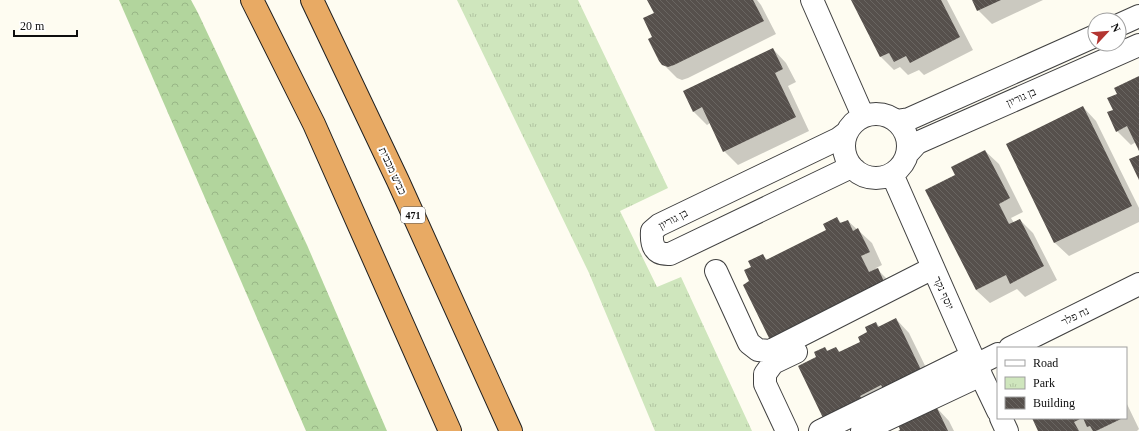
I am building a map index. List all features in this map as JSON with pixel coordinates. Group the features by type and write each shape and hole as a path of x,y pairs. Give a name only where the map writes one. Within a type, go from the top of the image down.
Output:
{"highway":[{"path":"252,0 314,124 450,431"},
{"name":"כביש מכבית","path":"312,0 398,181 511,431"}],"street":[{"path":"812,0 863,116"},
{"path":"1127,21 1139,16"},
{"path":"896,121 908,119 1087,40"},
{"name":"בן גוריון","path":"907,154 917,143 1139,45"},
{"path":"880,114 896,121 902,127 907,136 907,154 904,162 892,174 873,178 863,176 848,163 844,153 846,133 856,120 863,116 880,114"},
{"name":"בן גוריון","path":"846,133 838,139 659,225 652,231 651,242 662,254 670,254 849,168 855,170"},
{"name":"יוסף נקר","path":"892,174 976,365 997,409"},
{"path":"716,271 749,343 758,350 770,351 936,275"},
{"path":"787,431 765,384 765,374 773,364 936,275"},
{"name":"נח פלר","path":"1012,347 1139,284"},
{"path":"862,431 976,365 997,354"},
{"path":"820,431 976,365"},
{"path":"1001,419 1007,431"}],"green space":[{"path":"119,0 191,0 307,245 387,431 306,431"},
{"path":"457,0 578,0 668,188 620,211 657,287 681,277 752,431 655,431 589,273"}],"building":[{"path":"647,0 753,0 764,21 668,67 662,65 659,61 648,39 652,37 643,18 654,13"},
{"path":"851,0 941,0 960,37 910,63 906,56 894,62 889,53 880,57"},
{"path":"972,0 1001,0 977,11"},
{"path":"773,48 783,69 775,73 796,117 723,152 702,107 693,112 683,91"},
{"path":"1139,76 1139,151 1127,126 1116,132 1107,112 1113,110 1107,98 1117,94 1114,88"},
{"path":"1083,106 1132,206 1054,243 1006,144"},
{"path":"985,150 1010,198 999,204 1009,224 1020,219 1044,266 1010,284 1006,275 976,290 925,190 955,175 951,167"},
{"path":"1139,155 1139,180 1129,159"},
{"path":"837,217 840,223 848,220 853,231 858,228 870,252 861,256 869,272 878,268 885,284 770,340 743,285 749,281 744,270 751,267 748,261 763,254 766,260 826,230 823,224"},
{"path":"896,318 922,372 884,390 881,385 860,396 863,401 824,420 798,366 816,357 814,352 825,347 827,351 836,347 839,352 860,342 858,337 867,332 865,327 876,322 878,327"},
{"path":"936,406 948,431 898,431 900,430 898,424"},
{"path":"1032,419 1080,419 1074,422 1079,431 1038,431"},
{"path":"1083,419 1121,419 1096,431 1093,431 1090,426 1087,427"}]}
